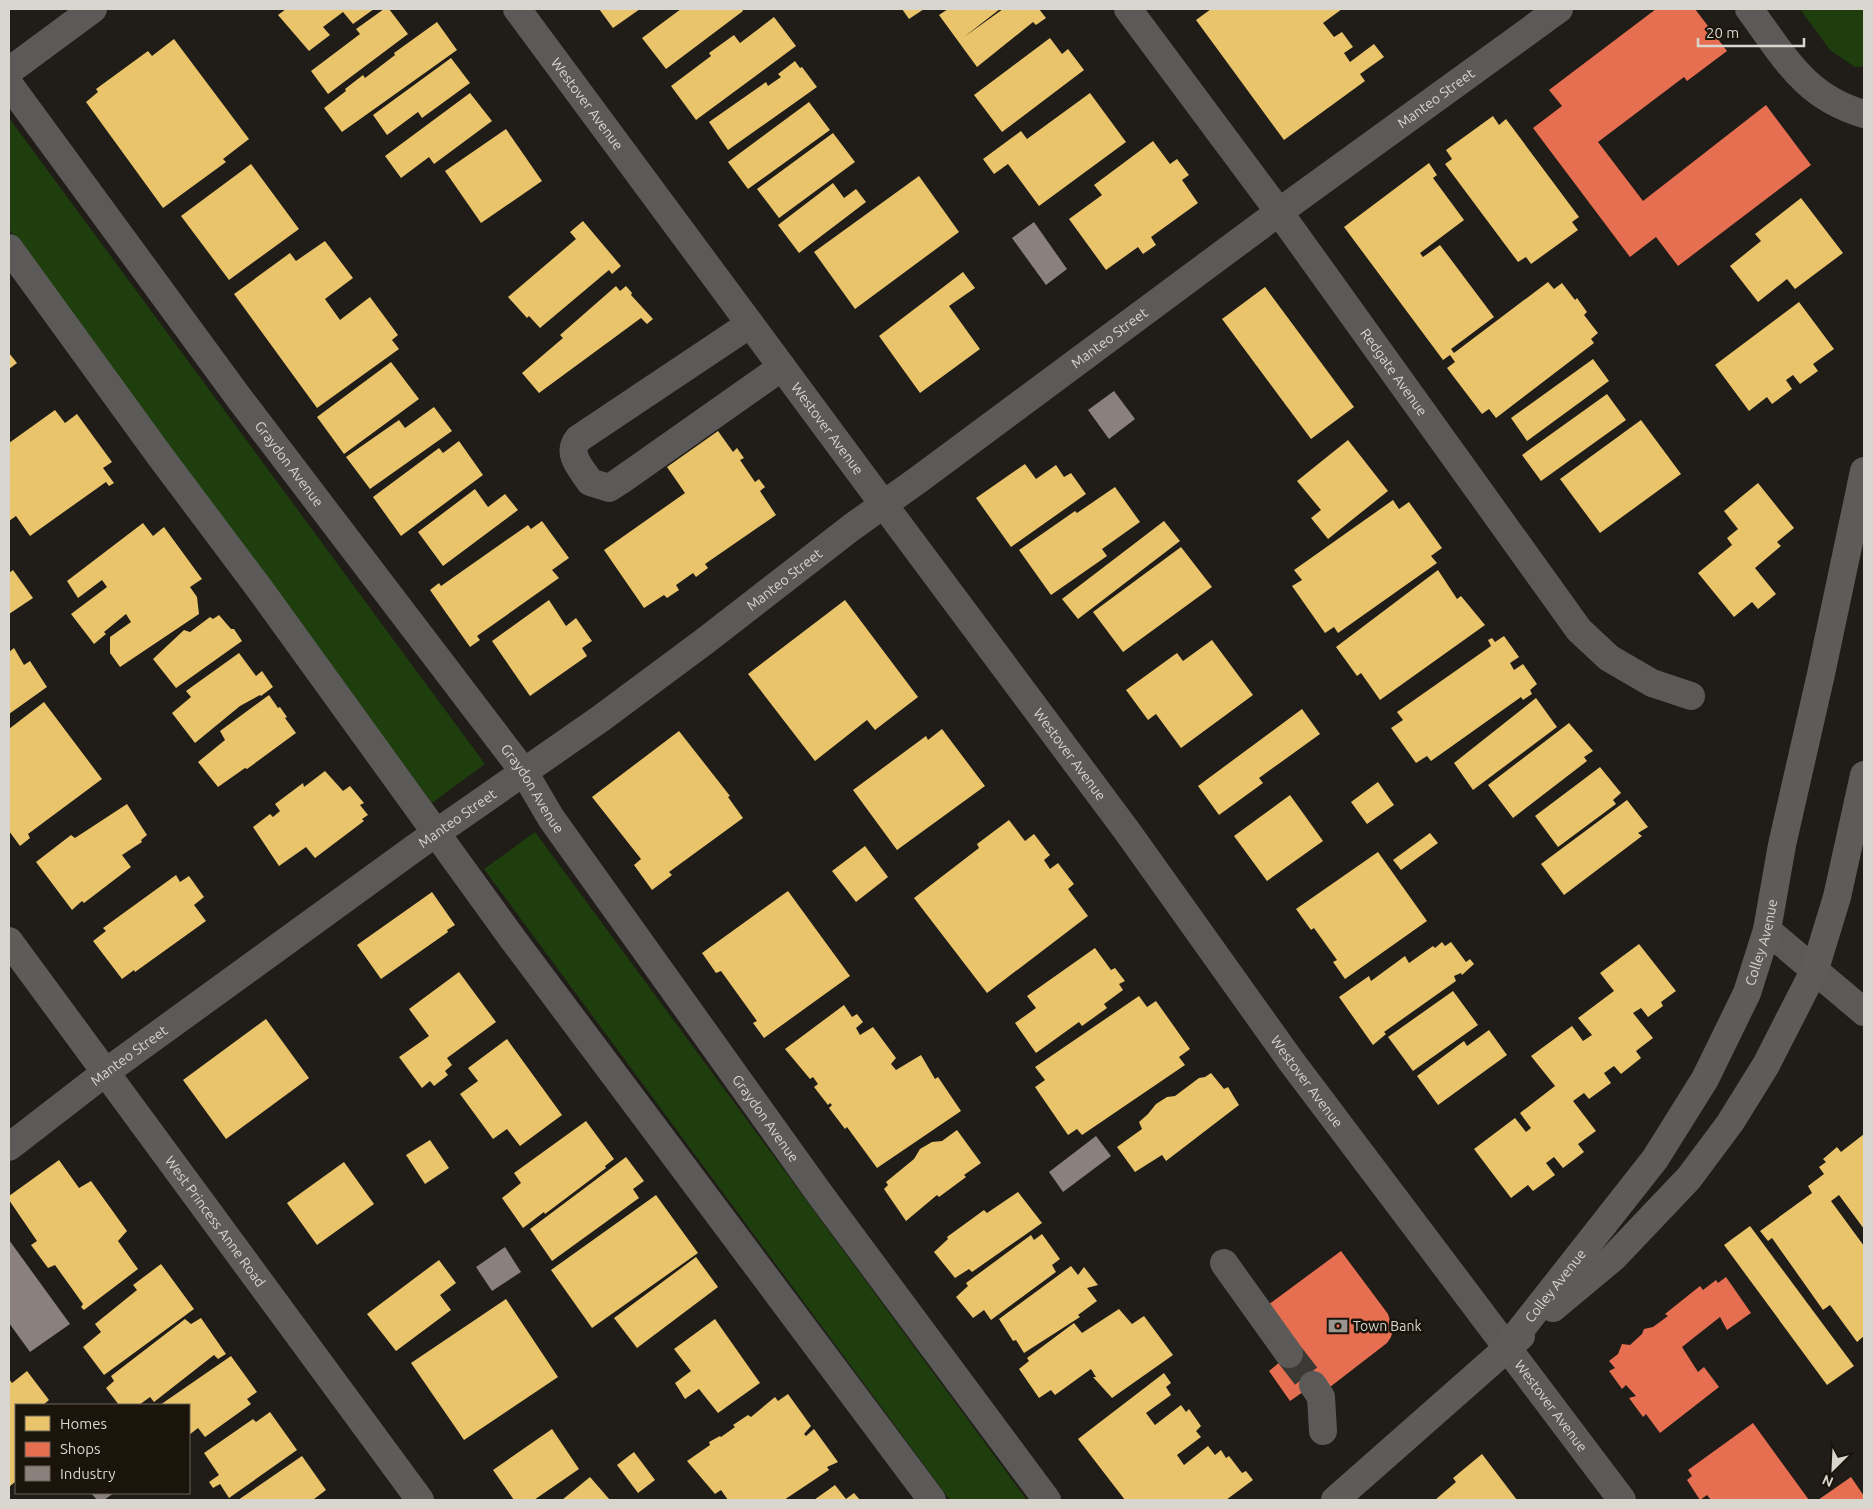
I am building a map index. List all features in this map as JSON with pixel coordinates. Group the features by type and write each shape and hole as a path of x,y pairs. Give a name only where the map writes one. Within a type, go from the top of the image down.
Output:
{"main road":[{"name":"Colley Avenue","path":"1507,1347 1655,1159 1705,1079 1747,993 1767,930 1782,845 1864,471"},
{"name":"Colley Avenue","path":"1335,1500 1507,1347 1613,1258 1689,1178 1730,1123 1766,1066 1815,969 1837,897 1864,775"},
{"name":"West Princess Anne Road","path":"9,941 420,1500"}],"street":[{"path":"9,71 93,9"},
{"name":"Westover Avenue","path":"517,9 1127,831 1292,1061 1622,1500"},
{"name":"Redgate Avenue","path":"1128,9 1278,212 1579,630 1609,658 1652,683 1691,696"},
{"name":"Manteo Street","path":"9,1147 106,1072 436,832 600,719 705,642 852,526 884,505 1278,212 1559,9"},
{"path":"1749,9 1799,77 1825,98 1864,114"},
{"name":"Graydon Avenue","path":"9,84 239,398 524,772 551,818 819,1193 1047,1500"},
{"path":"9,248 160,456 259,588 512,938 932,1500"},
{"path":"750,324 578,439 573,445 572,453 590,482 609,488 782,367"},
{"path":"1767,930 1864,1012"},
{"path":"1218,1268 1284,1358"},
{"path":"1307,1390 1322,1430"}],"green space":[{"path":"1800,9 1864,9 1864,66 1855,67 1830,50"},
{"path":"9,118 485,764 432,803 9,229"},
{"path":"535,832 1027,1500 950,1500 484,869"}],"building: Homes":[{"path":"286,9 374,9 353,24 343,12 323,27 330,35 309,51 278,15"},
{"path":"384,9 389,9 408,34 328,94 311,71 360,34 356,29"},
{"path":"599,9 640,9 613,28"},
{"path":"681,9 742,9 743,11 666,69 642,38"},
{"path":"902,9 924,9 909,19"},
{"path":"948,9 1000,9 964,37 1003,9 1039,9 1046,18 1036,25 1033,22 977,67 939,15"},
{"path":"1211,9 1342,9 1323,23 1334,37 1342,32 1353,47 1344,53 1350,62 1374,44 1384,57 1360,74 1365,81 1284,140 1196,20"},
{"path":"774,17 796,46 696,120 671,86 711,56 709,53 734,35 740,43"},
{"path":"437,22 457,50 342,132 324,108 363,75 365,78 395,55 394,53"},
{"path":"1050,38 1062,54 1068,49 1084,70 1002,132 974,95"},
{"path":"174,39 249,139 223,159 226,162 163,208 86,102 98,92 96,89 148,51 152,56"},
{"path":"451,58 470,83 422,118 418,112 387,135 373,115"},
{"path":"795,61 817,87 728,150 709,122 766,82 768,86 781,77 778,74"},
{"path":"470,93 492,121 434,164 429,157 401,178 385,156"},
{"path":"1090,93 1126,142 1039,206 1008,164 994,174 983,159 1021,131 1027,139"},
{"path":"809,102 830,130 748,189 728,162"},
{"path":"1493,116 1499,125 1506,119 1579,217 1572,222 1578,230 1531,264 1526,257 1518,262 1445,164 1452,159 1446,150"},
{"path":"506,129 542,181 481,223 445,171"},
{"path":"833,133 855,162 779,218 757,189"},
{"path":"1153,141 1170,164 1177,159 1189,175 1182,180 1198,203 1151,237 1156,245 1143,254 1138,247 1106,270 1069,219 1102,195 1094,185"},
{"path":"1429,163 1437,175 1433,178 1464,220 1420,253 1423,257 1440,245 1494,317 1451,349 1454,353 1548,282 1554,289 1562,283 1575,300 1577,298 1587,312 1584,315 1598,333 1591,339 1594,343 1496,418 1489,409 1482,414 1447,368 1455,362 1450,355 1443,360 1344,227"},
{"path":"251,164 299,229 229,280 181,216"},
{"path":"919,176 959,232 855,309 814,252"},
{"path":"833,183 844,198 856,189 866,202 799,253 778,225"},
{"path":"1801,198 1843,253 1795,289 1787,279 1758,302 1730,266 1761,241 1755,234"},
{"path":"583,221 621,266 612,274 609,270 540,328 529,316 527,318 508,297 576,239 570,232"},
{"path":"325,241 353,278 325,299 340,320 370,297 398,335 392,340 399,349 317,408 234,294 290,253 296,261"},
{"path":"963,272 975,288 949,306 980,349 920,393 879,336"},
{"path":"616,286 620,291 626,286 632,293 631,295 653,319 647,324 641,318 539,393 522,373 563,338 560,335"},
{"path":"1265,287 1354,407 1311,439 1222,319"},
{"path":"1799,302 1834,349 1813,364 1818,371 1800,384 1793,375 1786,380 1792,389 1772,404 1767,397 1749,411 1715,365"},
{"path":"9,353 17,363 9,369"},
{"path":"1593,359 1609,381 1527,441 1511,418"},
{"path":"391,362 419,399 344,454 317,417"},
{"path":"1607,394 1626,420 1541,481 1522,455"},
{"path":"434,407 452,431 370,489 346,457 399,420 405,428"},
{"path":"55,410 65,423 77,414 112,462 103,468 114,483 109,486 106,482 30,536 16,516 9,521 9,443"},
{"path":"1641,420 1681,474 1600,533 1560,479"},
{"path":"718,431 733,452 737,448 744,458 740,460 755,482 759,479 765,487 760,491 776,515 705,564 708,568 696,577 693,573 676,585 679,590 667,598 664,595 644,608 604,550 685,493 667,467"},
{"path":"1348,440 1388,491 1328,539 1311,518 1321,510 1297,481"},
{"path":"459,441 483,475 401,536 373,497 439,448 443,453"},
{"path":"1025,464 1036,479 1056,465 1064,477 1071,473 1086,494 1011,547 976,498"},
{"path":"1758,483 1794,528 1777,542 1781,546 1755,568 1776,594 1758,609 1752,602 1734,617 1698,573 1732,545 1727,538 1738,529 1724,511"},
{"path":"1115,487 1140,522 1102,549 1107,556 1051,595 1019,550 1075,511 1077,513"},
{"path":"475,489 488,507 505,494 518,510 443,566 418,532"},
{"path":"1393,500 1399,509 1409,502 1442,548 1431,556 1437,563 1338,633 1334,627 1325,633 1292,586 1302,580 1294,570"},
{"path":"542,521 569,558 552,570 559,578 477,636 480,640 470,647 430,590 439,583 441,586 528,525 531,529"},
{"path":"1164,521 1180,541 1078,619 1062,599"},
{"path":"143,523 153,536 164,527 202,579 190,587 197,597 199,614 120,667 110,653 110,637 131,622 126,614 104,632 106,634 94,644 71,614 107,587 102,580 78,598 67,581"},
{"path":"1181,547 1212,587 1123,652 1093,612"},
{"path":"13,570 33,598 9,614 9,573"},
{"path":"1438,570 1457,599 1461,596 1485,625 1380,700 1361,673 1357,676 1336,647"},
{"path":"549,600 566,626 576,618 592,641 582,648 587,656 530,696 492,641"},
{"path":"845,600 918,697 875,730 867,720 815,761 748,674"},
{"path":"219,615 231,629 234,629 242,641 176,688 153,659 184,630 190,632 210,617 213,619"},
{"path":"1504,636 1519,657 1510,663 1514,670 1523,664 1537,684 1530,690 1532,694 1523,700 1521,697 1431,761 1427,756 1416,763 1391,728 1403,720 1397,712 1491,646 1488,640 1492,638 1495,642"},
{"path":"1212,640 1253,695 1181,748 1156,714 1148,720 1126,690 1177,653 1183,661"},
{"path":"14,648 24,665 30,661 47,687 9,714 9,652"},
{"path":"239,653 256,676 262,671 273,687 261,696 240,706 195,743 172,713 191,697 186,691"},
{"path":"269,695 278,708 280,707 287,717 285,718 296,733 247,769 245,768 218,787 198,762 225,740 220,731"},
{"path":"1536,698 1557,727 1473,790 1454,763"},
{"path":"44,702 102,779 28,834 30,838 20,846 9,831 9,729"},
{"path":"1302,709 1320,734 1259,778 1263,783 1219,815 1198,786"},
{"path":"1569,723 1593,751 1584,757 1587,761 1513,818 1488,785"},
{"path":"942,729 985,786 897,850 853,790 926,736 928,740"},
{"path":"679,731 730,796 728,797 743,818 669,872 672,875 652,890 634,865 641,859 592,797"},
{"path":"1600,767 1621,793 1613,800 1616,804 1558,847 1535,816"},
{"path":"325,771 343,791 350,786 364,803 360,805 368,815 362,819 364,821 315,858 306,847 279,866 253,827 270,814 273,817 280,811 275,804 303,783 304,787"},
{"path":"1378,782 1394,805 1367,824 1351,802"},
{"path":"1290,795 1323,841 1267,881 1234,836"},
{"path":"1627,800 1648,827 1638,833 1642,836 1564,895 1541,864"},
{"path":"127,804 147,835 141,840 142,842 122,855 131,867 72,910 36,862 71,835 75,838"},
{"path":"1009,820 1025,841 1034,834 1050,855 1044,860 1050,869 1058,863 1074,884 1068,889 1088,916 987,993 914,898 979,848 977,844"},
{"path":"1430,833 1438,843 1401,870 1393,860"},
{"path":"865,846 888,877 856,902 832,871"},
{"path":"1378,852 1427,921 1345,979 1333,962 1337,960 1314,928 1311,930 1296,909"},
{"path":"176,875 180,882 189,876 204,897 194,905 206,921 135,972 134,970 122,979 93,941 106,931 103,928"},
{"path":"788,891 850,976 764,1038 753,1023 757,1021 721,971 716,973 702,953"},
{"path":"432,892 455,925 447,930 448,932 381,979 357,945"},
{"path":"1442,942 1445,946 1451,942 1466,962 1470,959 1474,964 1462,975 1461,973 1454,976 1456,981 1384,1032 1386,1034 1373,1045 1339,997 1369,976 1371,981 1405,956 1409,963"},
{"path":"1639,944 1676,991 1661,1002 1663,1006 1648,1017 1641,1008 1633,1013 1653,1038 1636,1051 1641,1058 1621,1074 1614,1066 1604,1073 1611,1083 1589,1099 1584,1093 1573,1101 1596,1131 1578,1144 1584,1152 1563,1168 1554,1157 1546,1163 1555,1175 1533,1191 1528,1185 1511,1198 1474,1149 1515,1118 1526,1132 1531,1128 1520,1113 1555,1086 1531,1056 1572,1026 1583,1041 1592,1035 1578,1018 1614,991 1600,973"},
{"path":"1095,948 1111,970 1115,968 1125,981 1119,984 1123,990 1104,1004 1107,1008 1082,1026 1079,1022 1036,1053 1015,1023 1036,1008 1027,996"},
{"path":"459,972 496,1022 447,1058 452,1065 445,1071 448,1075 434,1086 430,1081 422,1088 399,1057 429,1036 409,1009"},
{"path":"1453,991 1478,1025 1413,1071 1388,1037"},
{"path":"1139,996 1147,1007 1156,1001 1190,1049 1179,1057 1185,1065 1082,1135 1077,1129 1068,1135 1035,1087 1045,1080 1035,1067"},
{"path":"844,1005 852,1017 857,1014 863,1022 856,1028 860,1035 873,1027 896,1058 891,1064 896,1070 921,1055 935,1079 938,1077 961,1111 877,1168 847,1127 845,1129 829,1108 832,1105 830,1103 828,1105 814,1087 818,1084 813,1077 810,1079 785,1049"},
{"path":"266,1019 309,1078 226,1139 183,1080"},
{"path":"1489,1030 1507,1055 1438,1105 1417,1076 1464,1041 1467,1046"},
{"path":"507,1039 562,1115 520,1146 507,1129 493,1139 460,1094 478,1081 468,1068"},
{"path":"1211,1073 1224,1089 1228,1087 1239,1105 1166,1161 1162,1155 1135,1172 1117,1147 1142,1129 1139,1122 1156,1104 1167,1097 1175,1096 1199,1078"},
{"path":"586,1121 614,1159 605,1166 606,1168 545,1214 544,1212 523,1228 502,1198 521,1183 514,1173"},
{"path":"957,1130 981,1163 964,1175 966,1177 939,1197 937,1195 906,1221 884,1189 888,1185 886,1182 914,1159 920,1149 932,1142 942,1141"},
{"path":"1864,1134 1864,1229 1839,1195 1831,1201 1864,1246 1864,1336 1857,1342 1830,1305 1823,1310 1772,1238 1768,1241 1760,1231 1812,1193 1808,1186 1824,1174 1819,1167 1826,1162 1823,1159 1837,1147 1841,1152"},
{"path":"430,1140 449,1168 425,1184 406,1155"},
{"path":"626,1157 644,1181 633,1189 639,1198 552,1261 530,1229"},
{"path":"59,1160 79,1188 91,1181 127,1231 118,1241 138,1269 84,1310 81,1307 83,1304 55,1265 48,1268 31,1245 37,1241 9,1200 9,1196"},
{"path":"344,1162 374,1204 317,1245 287,1203"},
{"path":"1018,1192 1042,1223 972,1272 969,1269 955,1278 934,1252 948,1239 947,1237 984,1210 987,1213"},
{"path":"656,1195 698,1253 592,1328 551,1270"},
{"path":"1750,1226 1854,1366 1827,1385 1724,1245"},
{"path":"1042,1234 1060,1259 1052,1265 1056,1272 991,1320 984,1310 973,1318 956,1297 968,1286 966,1283 1031,1235 1034,1240"},
{"path":"696,1257 718,1287 637,1348 614,1318"},
{"path":"439,1260 456,1283 440,1295 451,1310 396,1351 367,1314"},
{"path":"161,1264 194,1309 104,1375 83,1347 101,1332 95,1324 137,1290 133,1285"},
{"path":"1071,1266 1078,1275 1084,1267 1098,1285 1087,1288 1097,1301 1078,1315 1080,1317 1024,1353 1016,1340 1013,1341 999,1319"},
{"path":"506,1299 558,1377 464,1440 411,1363"},
{"path":"1119,1309 1132,1324 1144,1316 1173,1355 1112,1398 1093,1377 1096,1377 1091,1369 1055,1395 1051,1390 1039,1398 1019,1369 1029,1361 1027,1358 1074,1323 1082,1333"},
{"path":"201,1318 226,1354 218,1359 214,1355 154,1402 150,1397 140,1404 118,1404 106,1388 114,1381 111,1376 185,1319 191,1324"},
{"path":"715,1319 760,1383 718,1413 699,1389 685,1399 675,1383 691,1371 674,1349"},
{"path":"231,1356 257,1392 247,1399 251,1404 205,1437 198,1428 190,1434 190,1404 161,1404"},
{"path":"27,1371 49,1400 44,1404 15,1404 15,1482 9,1487 9,1379 12,1383"},
{"path":"1164,1373 1171,1383 1166,1387 1171,1395 1146,1413 1155,1425 1181,1405 1186,1412 1189,1409 1201,1426 1196,1431 1201,1437 1177,1455 1184,1465 1208,1446 1215,1455 1221,1450 1226,1458 1229,1456 1242,1473 1246,1471 1253,1480 1226,1500 1125,1500 1078,1439"},
{"path":"788,1394 811,1426 804,1434 806,1436 814,1429 838,1462 827,1467 829,1470 784,1500 728,1500 721,1490 715,1494 687,1461 710,1445 709,1442 721,1437 735,1427 733,1425 748,1415 751,1417 775,1397 778,1401"},
{"path":"270,1412 297,1450 229,1498 220,1484 213,1488 209,1482 219,1475 204,1453 253,1419 256,1422"},
{"path":"552,1429 579,1469 534,1500 514,1500 493,1470"},
{"path":"634,1452 655,1480 638,1493 617,1465"},
{"path":"1482,1454 1517,1500 1435,1500 1456,1482 1453,1478"},
{"path":"302,1456 326,1490 314,1499 316,1500 238,1500"},
{"path":"590,1477 610,1500 562,1500"},
{"path":"835,1485 846,1499 854,1493 860,1500 814,1500"}],"building: Shops":[{"path":"1656,9 1695,9 1727,51 1687,81 1684,77 1598,142 1643,201 1766,105 1811,165 1678,266 1656,237 1630,257 1533,128 1562,106 1549,90"},
{"name":"Town Bank","path":"1341,1251 1388,1314 1393,1330 1391,1337 1387,1343 1330,1387 1323,1378 1290,1401 1269,1371 1299,1346 1268,1305"},
{"path":"1726,1277 1751,1313 1727,1330 1720,1317 1682,1347 1698,1372 1704,1367 1719,1387 1660,1433 1646,1414 1643,1417 1629,1398 1636,1396 1626,1385 1622,1389 1609,1371 1615,1368 1609,1361 1618,1354 1622,1344 1630,1345 1642,1334 1644,1329 1653,1327 1668,1316 1665,1314 1700,1286 1703,1290 1716,1280 1718,1283"},
{"path":"1753,1423 1809,1500 1711,1500 1707,1495 1700,1500 1687,1480 1692,1476 1688,1470"},
{"path":"1851,1477 1864,1496 1864,1500 1818,1500"}],"building: Industry":[{"path":"1034,222 1067,269 1046,285 1012,238"},
{"path":"1114,391 1135,419 1109,439 1088,410"},
{"path":"1096,1136 1111,1156 1063,1192 1049,1172"},
{"path":"9,1240 70,1324 30,1352 9,1323"},
{"path":"505,1247 521,1272 492,1291 476,1267"},
{"path":"92,1494 113,1494 104,1500 97,1500"}],"tunnel":[{"path":"1289,1354 1313,1385"}],"place":[{"name":"Town Bank","path":"1338,1326"}]}
